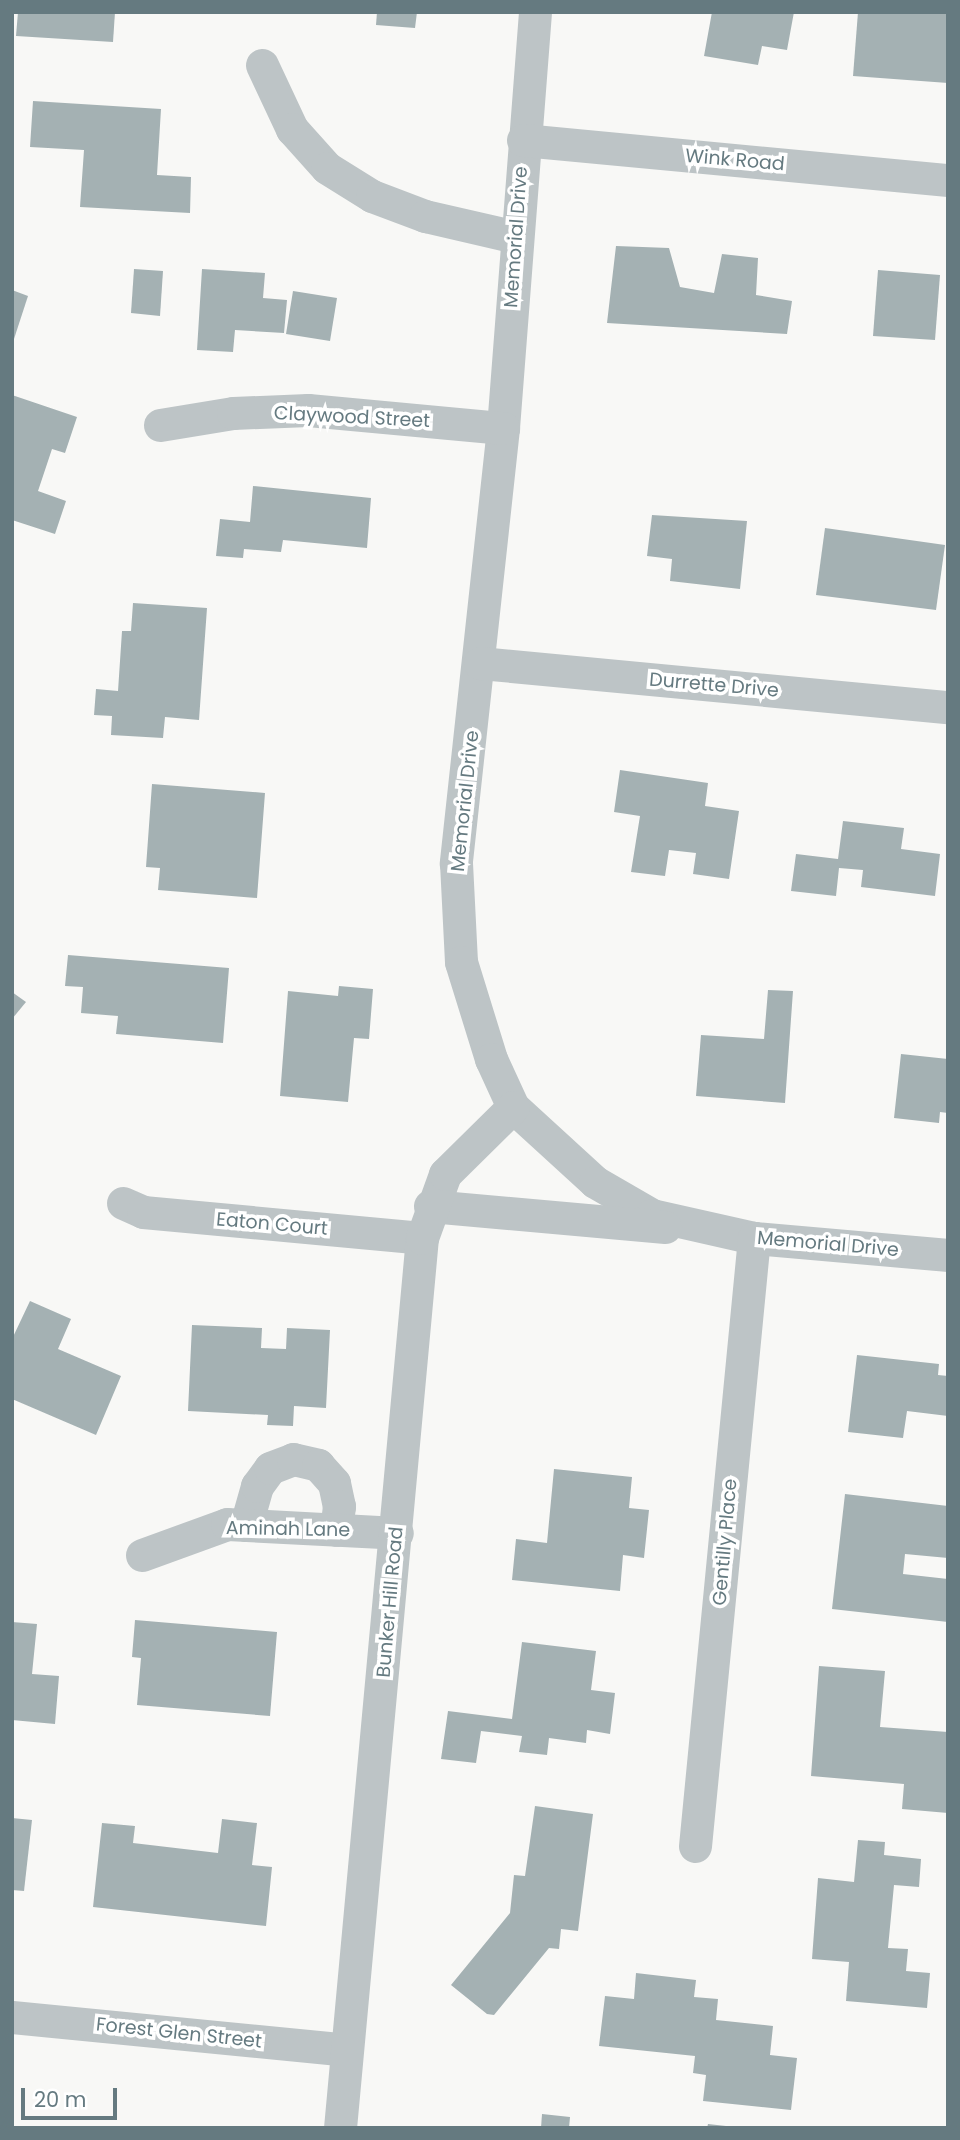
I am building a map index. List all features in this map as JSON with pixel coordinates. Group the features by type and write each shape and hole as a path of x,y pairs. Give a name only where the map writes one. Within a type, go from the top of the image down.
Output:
{"street":[{"name":"Memorial Drive","path":"535,12 523,140 503,428 480,663 456,863 461,962 491,1059 513,1107 595,1182 652,1215 705,1231 754,1238 948,1255"},
{"path":"262,65 292,129 327,167 372,196 425,216 516,237"},
{"name":"Wink Road","path":"523,140 948,180"},
{"name":"Claywood Street","path":"160,425 233,413 309,410 503,428"},
{"name":"Durrette Drive","path":"480,663 948,707"},
{"name":"Bunker Hill Road","path":"340,2128 397,1533 422,1238 430,1206 445,1174 513,1107"},
{"name":"Eaton Court","path":"123,1203 143,1212 422,1238"},
{"path":"430,1206 705,1231"},
{"name":"Gentilly Place","path":"695,1846 754,1238"},
{"path":"246,1525 257,1486 270,1468 293,1459 318,1465 334,1483 339,1506 335,1531"},
{"name":"Aminah Lane","path":"142,1555 227,1524 397,1533"},
{"name":"Forest Glen Street","path":"12,2017 346,2050"}],"building":[{"path":"18,12 115,12 113,42 16,36"},
{"path":"377,12 417,12 415,28 376,25"},
{"path":"712,12 794,12 787,50 762,46 758,65 704,56"},
{"path":"858,12 948,12 948,83 853,76"},
{"path":"33,101 161,109 157,175 191,177 190,213 80,207 84,150 30,147"},
{"path":"616,246 669,248 680,287 714,293 722,254 758,258 756,295 792,301 787,334 607,323"},
{"path":"134,269 163,271 160,316 131,313"},
{"path":"202,269 265,273 263,298 287,300 284,333 235,330 233,352 197,350"},
{"path":"878,270 940,275 935,340 873,336"},
{"path":"12,290 28,296 13,342 12,342"},
{"path":"293,291 337,298 330,341 286,334"},
{"path":"12,395 77,417 65,453 52,449 38,491 66,501 55,534 12,520"},
{"path":"253,486 371,498 367,548 283,540 281,552 244,549 243,558 216,556 220,519 250,522"},
{"path":"652,515 747,521 740,589 670,581 672,559 647,556"},
{"path":"825,528 945,545 936,610 816,595"},
{"path":"133,603 207,608 199,720 165,717 163,738 111,735 112,716 94,715 96,689 118,691 122,631 131,631"},
{"path":"620,770 708,783 705,806 739,811 729,879 693,874 696,853 669,850 665,876 631,872 640,816 614,812"},
{"path":"152,784 265,793 257,898 158,890 160,868 146,867"},
{"path":"843,821 904,828 901,849 940,854 935,896 861,887 863,870 839,868 836,896 791,891 796,854 838,859"},
{"path":"68,955 229,968 223,1043 116,1034 118,1016 81,1013 83,987 65,986"},
{"path":"339,986 373,989 369,1039 354,1038 348,1102 280,1096 288,991 338,996"},
{"path":"768,990 793,991 785,1103 696,1096 701,1035 764,1039"},
{"path":"12,992 26,1002 12,1019"},
{"path":"901,1054 948,1059 948,1113 940,1112 939,1123 894,1118"},
{"path":"30,1301 71,1319 58,1349 121,1376 96,1435 12,1399 12,1339"},
{"path":"192,1325 262,1328 261,1348 286,1349 287,1328 330,1330 326,1408 294,1406 293,1426 267,1425 268,1415 188,1411"},
{"path":"857,1355 939,1364 938,1375 948,1376 948,1416 907,1411 903,1438 848,1432"},
{"path":"554,1469 632,1477 629,1508 649,1510 644,1558 623,1555 620,1591 512,1580 516,1539 547,1543"},
{"path":"845,1494 948,1506 948,1558 905,1554 903,1574 948,1579 948,1622 832,1609"},
{"path":"135,1620 277,1632 270,1716 137,1705 141,1658 132,1657"},
{"path":"12,1622 37,1624 32,1674 59,1676 55,1724 12,1720"},
{"path":"522,1642 596,1651 591,1690 615,1693 610,1734 587,1730 586,1743 549,1738 547,1755 519,1752 522,1736 481,1731 476,1763 441,1759 448,1711 512,1719"},
{"path":"819,1666 885,1671 880,1727 948,1732 948,1813 902,1809 904,1784 811,1776"},
{"path":"535,1806 593,1814 578,1931 561,1929 559,1949 549,1948 494,2015 487,2014 451,1985 510,1913 514,1875 525,1876"},
{"path":"12,1818 32,1820 24,1891 12,1890"},
{"path":"222,1819 257,1823 252,1865 272,1867 266,1926 93,1907 102,1823 135,1826 133,1843 218,1853"},
{"path":"858,1840 885,1842 884,1855 921,1859 919,1887 894,1885 888,1948 908,1949 906,1971 930,1973 927,2008 846,2001 849,1962 812,1959 818,1878 854,1882"},
{"path":"636,1973 696,1980 694,1997 718,1999 716,2020 773,2026 770,2055 797,2058 791,2110 703,2101 706,2075 693,2073 695,2056 599,2046 605,1996 634,1999"},
{"path":"542,2114 570,2117 569,2128 541,2128"},
{"path":"708,2124 726,2126 726,2128 707,2128"}]}
